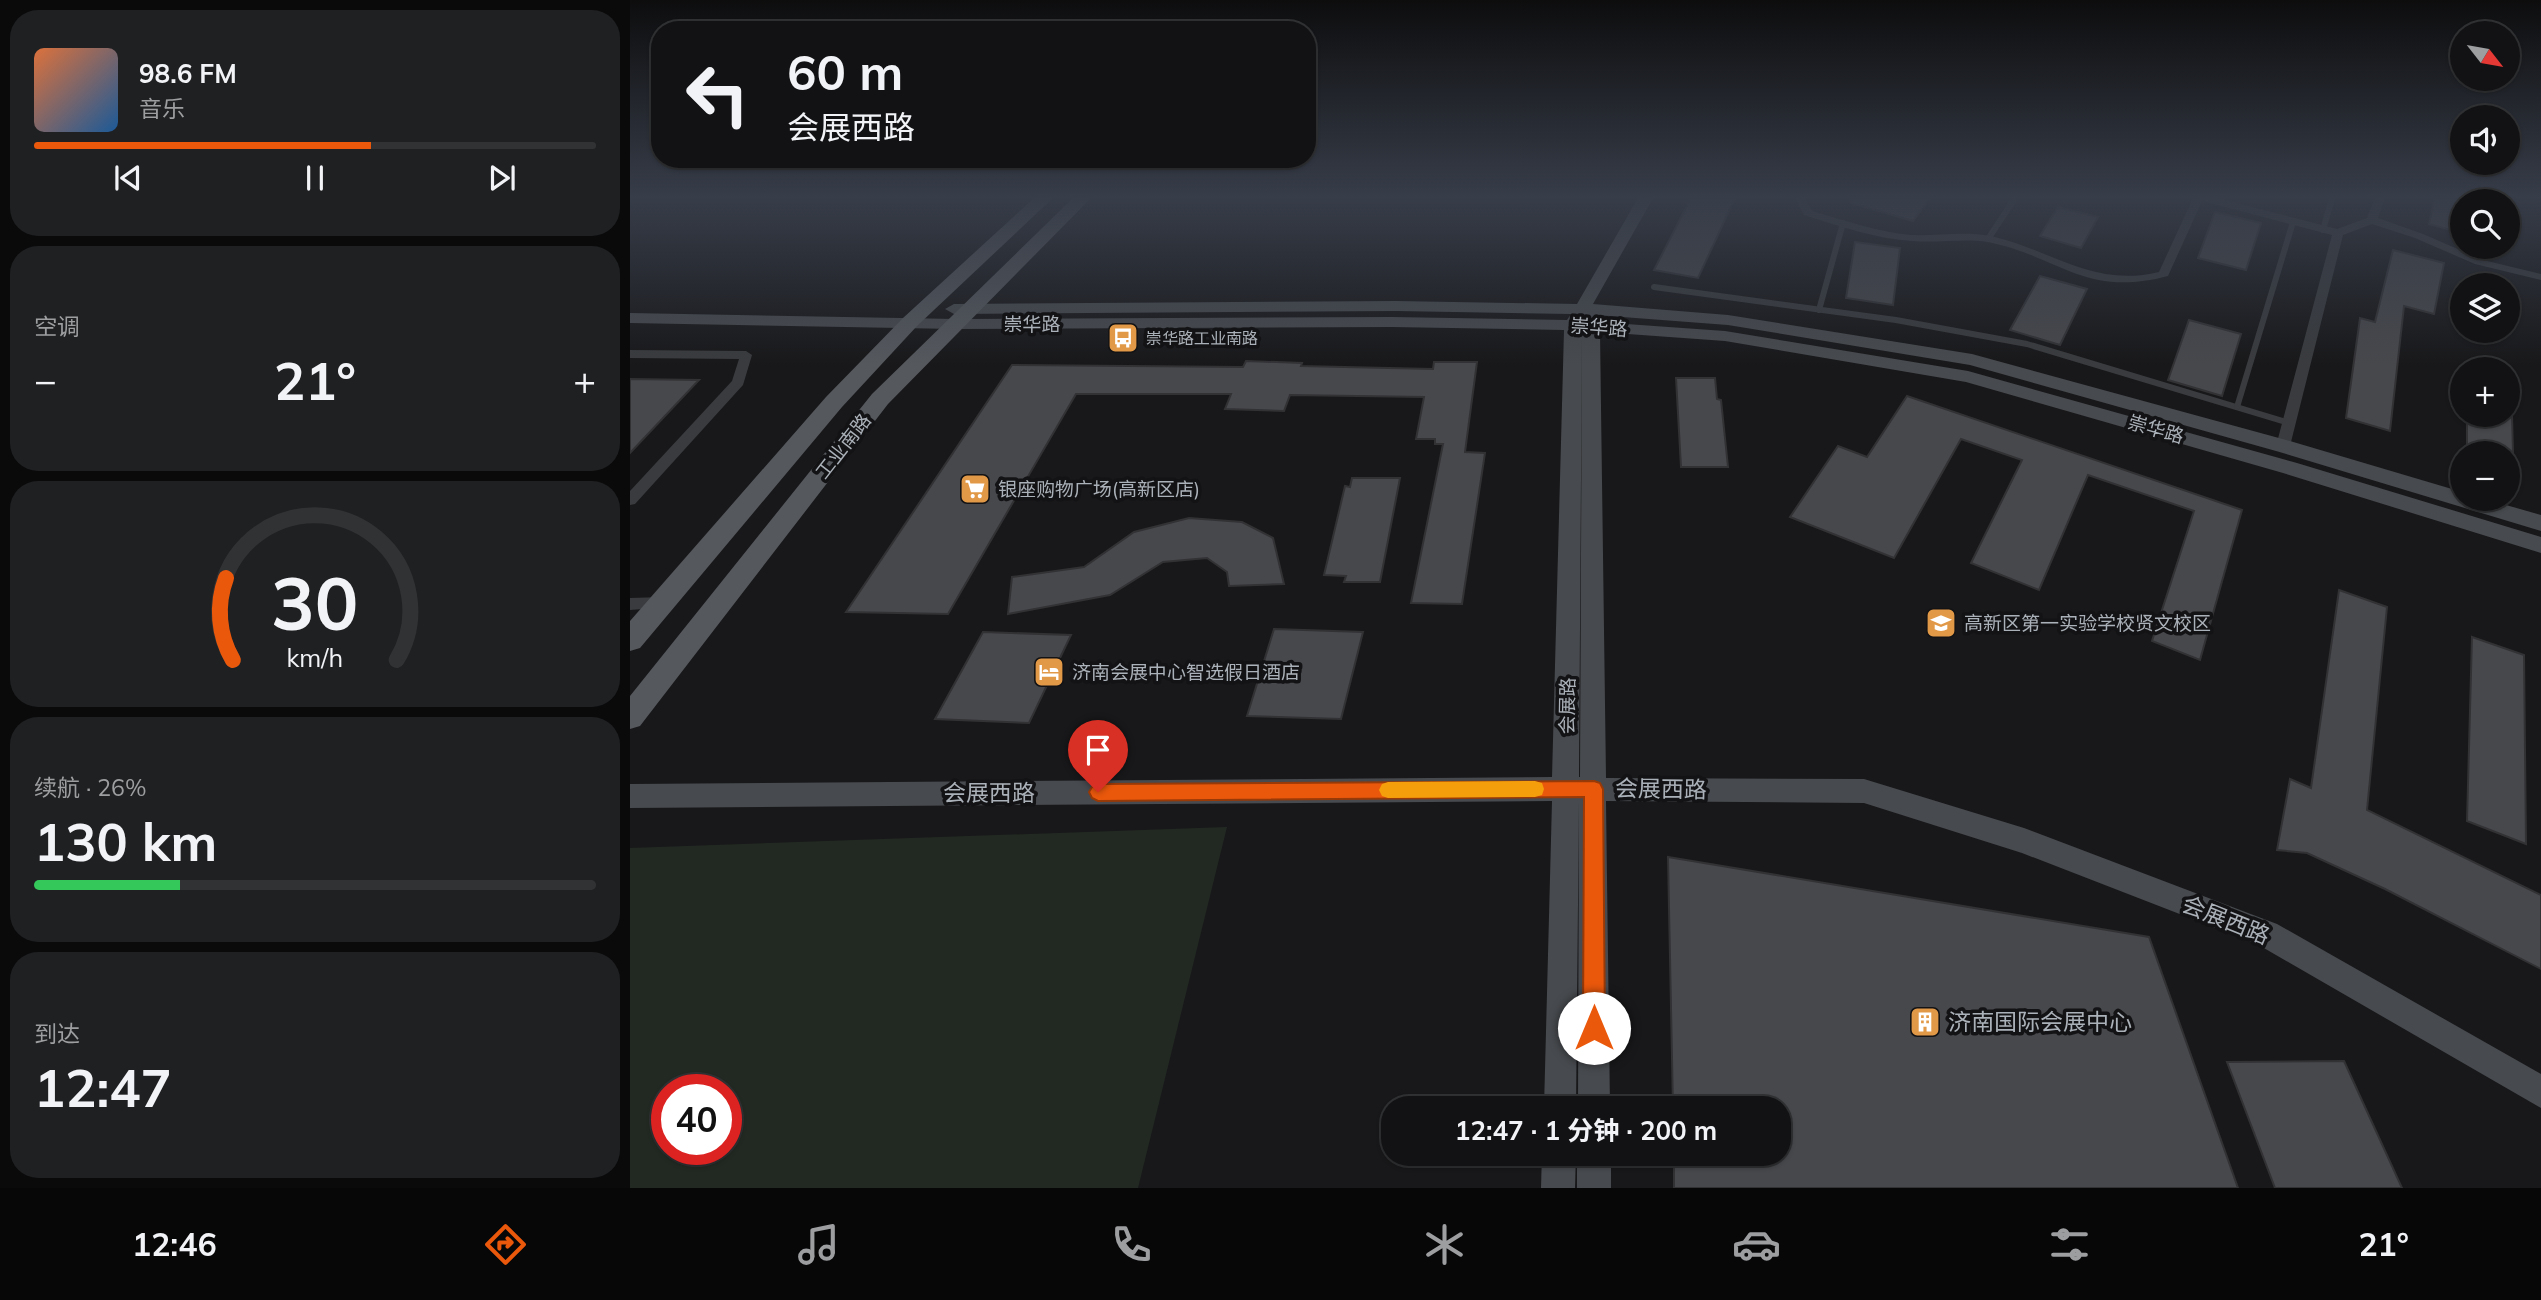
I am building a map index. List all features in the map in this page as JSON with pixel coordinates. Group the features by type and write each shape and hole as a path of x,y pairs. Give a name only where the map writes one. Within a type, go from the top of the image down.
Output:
{"main road":[{"name":"工业南路","path":"630,640 834,402 917,316 985,253"},
{"name":"工业南路","path":"630,717 880,399 1027,253"},
{"name":"崇华路","path":"1583,320 1728,320 1972,360 2283,446 2541,523"}],"street":[{"name":"会展路","path":"1560,1096 1566,789 1583,320 1617,253"},
{"path":"2034,253 2063,268 2093,277 2125,280 2149,279 2164,274 2174,253"},
{"path":"2283,446 2333,253"},
{"path":"2459,253 2479,262 2541,277"},
{"name":"崇华路","path":"631,316 964,316 1392,322 1583,320 1725,337 1968,377 2264,460 2541,545"},
{"name":"会展路","path":"1583,320 1594,789 1594,1096"},
{"path":"630,354 746,355 738,382 630,500"},
{"path":"630,604 662,603"},
{"name":"会展西路","path":"630,796 1566,789 1864,791 2024,841 2267,934 2541,1092"},
{"path":"1558,1188 1559,1166"},
{"path":"1594,1166 1594,1188"}],"lane":[{"path":"1819,310 1835,253"},
{"path":"2237,407 2283,253"},
{"path":"1654,287 1819,310 2027,344 2289,423"}],"shaded area":[{"path":"1227,827 1138,1188 630,1188 630,848"}],"building":[{"path":"1663,253 1709,253 1698,278 1654,270"},
{"path":"1853,253 1899,253 1893,305 1846,298"},
{"path":"2200,253 2251,253 2246,270 2198,258"},
{"path":"2392,253 2406,253 2444,263 2434,314 2404,306 2390,431 2346,418 2360,318 2375,322"},
{"path":"2040,276 2087,289 2060,345 2010,330"},
{"path":"2189,320 2241,334 2222,396 2168,380"},
{"path":"1246,361 1302,363 1301,366 1433,369 1434,362 1477,362 1465,452 1485,453 1462,604 1411,603 1443,444 1435,444 1435,439 1416,439 1424,397 1290,395 1284,411 1225,409 1231,394 1076,394 948,614 846,612 1012,365 1243,367"},
{"path":"1676,378 1715,378 1717,399 1721,400 1728,467 1681,467"},
{"path":"630,379 699,380 630,453"},
{"path":"1907,396 2242,510 2200,660 2152,641 2194,511 2088,475 2039,590 1971,563 2022,460 1961,439 1894,558 1790,517 1838,446 1867,457"},
{"path":"2467,427 2512,427 2513,441 2467,441"},
{"path":"1352,478 1400,478 1380,582 1344,582 1346,576 1324,575 1345,486 1350,487"},
{"path":"1189,518 1242,522 1273,538 1284,584 1229,586 1227,572 1207,558 1163,562 1110,595 1008,614 1012,577 1084,567 1134,532"},
{"path":"2339,590 2387,607 2367,810 2541,895 2541,969 2385,889 2307,853 2277,850 2290,779 2311,788"},
{"path":"1274,629 1363,632 1341,719 1247,716"},
{"path":"983,632 1071,635 1029,723 935,719"},
{"path":"2472,637 2524,655 2526,844 2467,821"},
{"name":"济南国际会展中心","path":"1668,857 2149,937 2238,1188 1674,1188 1674,1166 1791,1166 1791,1096 1673,1096"},
{"path":"2344,1061 2402,1188 2275,1188 2227,1062"}],"slow traffic":[{"path":"1388,790 1535,789"}],"place":[{"name":"崇华路工业南路","path":"1123,338"},
{"name":"银座购物广场(高新区店)","path":"975,489"},
{"name":"高新区第一实验学校贤文校区","path":"1941,623"},
{"name":"济南会展中心智选假日酒店","path":"1049,672"},
{"name":"济南国际会展中心","path":"1925,1022"}],"route":[{"path":"1098,792 1594,789 1594,1028"}]}
